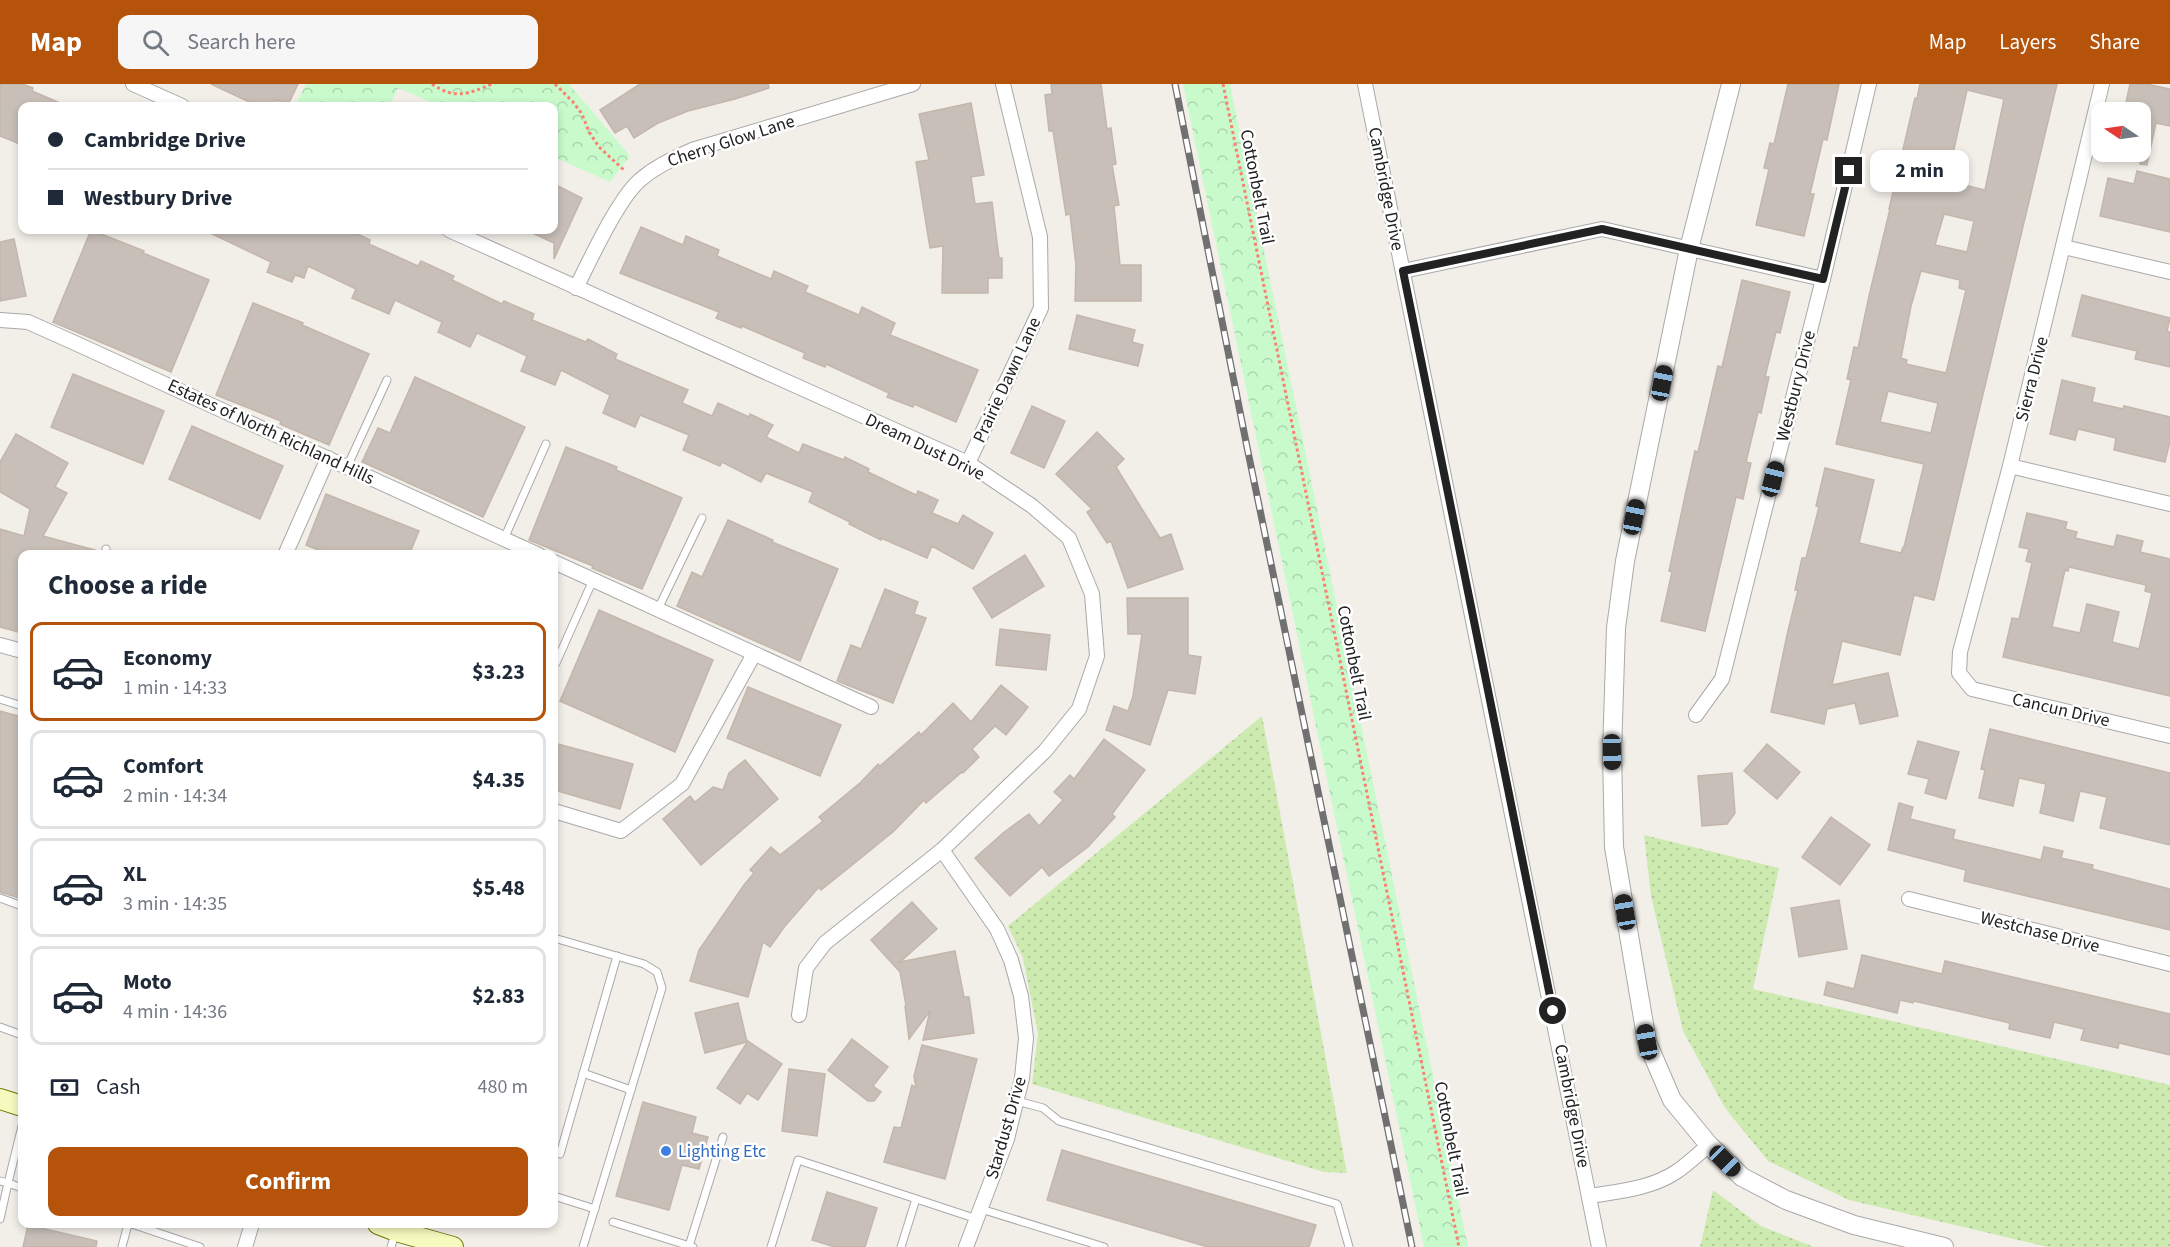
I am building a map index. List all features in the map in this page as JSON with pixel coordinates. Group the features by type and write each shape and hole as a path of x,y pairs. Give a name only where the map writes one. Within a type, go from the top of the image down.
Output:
{"main road":[{"path":"0,1099 18,1105"},
{"path":"387,1231 453,1247"}],"street":[{"path":"133,84 173,102"},
{"name":"Cherry Glow Lane","path":"576,288 622,202 638,182 662,163 692,150 913,84"},
{"name":"Prairie Dawn Lane","path":"968,464 1041,308 1040,237 1003,84"},
{"name":"Cambridge Drive","path":"1365,84 1599,1247"},
{"path":"1731,84 1689,249 1625,561 1616,628 1612,752 1614,847 1647,1042 1672,1100 1709,1145 1742,1178 1786,1200 1854,1225 1944,1247"},
{"name":"Westbury Drive","path":"1696,715 1722,679 1823,279 1869,84"},
{"name":"Sierra Drive","path":"1959,673 1960,652 2010,466 2102,84"},
{"path":"1403,271 1602,229 1823,279"},
{"name":"Dream Dust Drive","path":"458,234 968,464 1032,506 1069,538 1092,594 1097,656 1079,709 1045,751 942,850 825,943 806,968 799,1015"},
{"path":"2064,247 2170,272"},
{"name":"Estates of North Richland Hills","path":"0,320 28,322 527,550"},
{"path":"287,550 327,458"},
{"path":"2010,466 2170,504"},
{"path":"558,564 871,707"},
{"path":"0,645 18,650"},
{"path":"558,812 621,831 682,784 754,654"},
{"name":"Cancun Drive","path":"1959,673 1972,689 2170,736"},
{"name":"Stardust Drive","path":"942,850 997,929 1011,960 1020,996 1026,1038 1022,1078 1007,1139 967,1246"},
{"name":"Westchase Drive","path":"1909,899 2170,964"},
{"path":"1590,1196 1635,1189 1656,1182 1677,1172 1709,1145"},
{"path":"245,1247 251,1228"}],"lane":[{"path":"347,467 387,380"},
{"path":"504,539 546,444"},
{"path":"658,609 702,518"},
{"path":"558,658 592,580"},
{"path":"0,699 18,705"},
{"path":"0,898 18,905"},
{"path":"558,939 644,964 657,972 662,988 583,1247"},
{"path":"560,1155 617,956"},
{"path":"0,1027 18,1034"},
{"path":"583,1072 631,1090"},
{"path":"1017,1101 1043,1108 1059,1121 1337,1204 1349,1247"},
{"path":"613,1222 691,1246 723,1137"},
{"path":"0,1219 18,1142"},
{"path":"771,1247 798,1160 916,1198 1104,1247"},
{"path":"0,1181 18,1187"},
{"path":"558,1197 595,1209"},
{"path":"900,1247 916,1198"},
{"path":"122,1247 129,1228"},
{"path":"142,1228 200,1247"}],"path":[{"path":"432,84 451,95 459,95 492,84"},
{"path":"555,84 582,114 589,132 599,147 625,171"},
{"name":"Cottonbelt Trail","path":"1223,84 1459,1247"}],"green space":[{"path":"306,84 569,84 630,156 610,182 558,159 558,102 431,102 398,88 391,102 297,102"},
{"path":"1183,84 1230,84 1468,1247 1424,1247"},
{"path":"1262,716 1347,1173 1324,1172 1032,1084 1038,1034 1023,958 1008,926"},
{"path":"1644,835 1779,868 1753,989 2170,1085 2170,1247 2048,1247 1849,1200 1768,1161 1725,1108 1683,1031 1651,896"},
{"path":"1713,1190 1761,1226 1814,1247 1700,1247"}],"building":[{"path":"0,84 22,84 58,102 18,102 18,143 0,136"},
{"path":"211,84 298,84 289,102 277,100 276,102 249,102"},
{"path":"640,84 768,84 769,88 688,111 658,123 634,138 627,126 615,133 600,110"},
{"path":"1051,84 1101,84 1107,129 1111,128 1116,164 1112,165 1119,205 1114,206 1120,265 1141,265 1141,301 1075,301 1076,265 1070,214 1066,215 1053,131 1049,131 1045,95 1052,94"},
{"path":"1788,84 1839,84 1827,140 1823,139 1810,194 1814,194 1804,236 1756,225 1769,169 1764,168 1770,143 1774,144"},
{"path":"1920,84 2057,84 1934,600 1914,595 1900,655 1842,641 1832,685 1888,673 1898,716 1860,724 1855,703 1827,709 1824,724 1771,712 1798,590 1795,590 1802,558 1806,558 1819,507 1816,506 1825,468 1874,480 1859,543 1901,553 1924,464 1836,444 1851,380 1847,379 1854,347 1858,348 1915,98 1917,99","holes":["1967,90 2004,99 1985,190 1947,181","1944,214 1974,221 1967,252 1935,245","1921,271 1960,280 1959,288 1966,290 1946,373 1906,364 1907,360 1901,358 1911,306","1888,391 1938,403 1931,433 1880,422"]},
{"path":"2130,84 2146,84 2170,89 2170,126 2156,123 2151,146 2151,102 2126,102"},
{"path":"971,103 984,175 971,177 975,204 992,202 999,258 1002,258 1002,278 988,278 988,293 942,293 943,246 930,248 916,162 929,160 919,114"},
{"path":"2137,171 2170,179 2170,232 2100,216 2108,178 2134,184"},
{"path":"558,186 582,198 554,259 554,243 535,234 558,234"},
{"path":"641,227 683,245 686,236 719,250 717,256 771,279 774,271 808,286 805,292 859,315 862,307 895,323 890,335 978,370 956,422 914,404 913,407 887,397 889,393 826,364 825,367 803,358 805,353 742,326 741,328 716,318 719,312 620,273"},
{"path":"89,234 101,234 209,280 171,372 53,322"},
{"path":"212,234 357,234 370,240 369,244 418,266 421,261 454,276 452,280 502,304 504,301 534,314 532,320 586,342 588,339 617,354 615,359 688,390 682,403 712,416 718,403 749,417 750,414 773,425 766,437 799,453 803,444 844,460 845,457 869,469 868,472 916,495 918,491 938,500 932,513 958,524 963,515 993,533 973,569 932,546 927,558 881,538 881,540 809,502 813,492 766,473 761,482 722,462 720,466 683,450 689,435 640,415 635,427 603,413 610,395 561,370 555,385 521,371 527,356 477,333 470,347 438,332 442,322 395,300 389,314 352,298 356,289 308,266 304,278 295,275 292,282 267,272 271,262"},
{"path":"14,239 26,296 0,301 0,242"},
{"path":"1742,280 1790,292 1780,333 1776,332 1765,377 1769,377 1746,462 1751,463 1743,499 1736,497 1705,631 1661,621 1672,572 1669,571 1695,451 1698,452 1718,366 1722,367"},
{"path":"2082,295 2170,318 2167,331 2170,332 2170,367 2135,359 2137,351 2072,336"},
{"path":"253,303 303,323 302,325 369,354 329,445 280,424 281,421 216,395"},
{"path":"1077,315 1135,330 1132,342 1143,345 1138,366 1069,349"},
{"path":"73,374 164,411 143,464 51,427"},
{"path":"415,377 525,427 483,517 362,462 378,428 390,433"},
{"path":"2062,380 2095,388 2092,402 2123,409 2124,406 2170,417 2170,441 2165,462 2114,450 2116,438 2078,429 2075,440 2050,434"},
{"path":"1032,406 1065,421 1044,468 1011,453"},
{"path":"192,426 283,466 260,519 169,479"},
{"path":"1097,432 1124,459 1116,467 1160,538 1171,534 1183,569 1128,588 1111,541 1107,543 1087,512 1092,509 1056,474"},
{"path":"16,434 68,463 55,487 67,493 43,536 95,550 18,550 18,632 0,627 0,529 24,536 30,509 0,492 0,462"},
{"path":"566,447 617,467 616,470 682,498 642,589 592,568 593,566 558,550 529,540"},
{"path":"326,494 419,531 411,550 318,550 306,545"},
{"path":"2027,513 2067,522 2065,529 2077,532 2075,538 2114,547 2117,535 2143,541 2140,552 2170,559 2170,696 2003,657 2012,618 2019,619 2032,563 2026,561 2029,549 2019,547","holes":["2069,567 2146,585 2145,591 2152,593 2139,649 2112,642 2119,612 2087,604 2080,633 2052,627 2065,570 2068,571"]},
{"path":"728,520 773,540 772,542 838,569 800,661 677,606 692,572 702,577"},
{"path":"1025,555 1044,586 992,618 973,588"},
{"path":"885,589 918,602 914,614 926,618 893,703 837,681 851,645 861,649"},
{"path":"1127,598 1188,598 1188,655 1201,657 1195,694 1168,690 1150,745 1106,730 1114,706 1128,711 1133,696 1142,634 1128,634"},
{"path":"599,610 713,660 675,752 560,701"},
{"path":"1000,629 1050,635 1046,670 996,665"},
{"path":"1001,685 1028,707 1006,735 995,726 972,749 979,757 963,773 926,803 924,800 894,831 821,890 819,887 770,947 763,942 748,997 690,981 699,950 754,873 750,870 771,847 780,855 823,821 819,817 861,782 878,764 880,766 919,732 921,735 953,703 971,722"},
{"path":"748,687 841,725 820,776 727,738"},
{"path":"0,711 18,716 18,898 0,892"},
{"path":"1990,729 2170,773 2170,845 2100,828 2107,797 2080,791 2073,821 2040,813 2046,784 2019,778 2013,806 1979,798 1985,770 1981,769"},
{"path":"1104,739 1145,770 1112,814 1115,817 1088,847 1049,876 1042,867 1010,896 975,858 1029,814 1039,826 1063,800 1054,792 1070,775 1074,779"},
{"path":"1918,741 1959,752 1946,799 1925,793 1929,779 1908,774"},
{"path":"558,744 633,764 620,809 558,791"},
{"path":"1767,744 1800,772 1777,799 1744,771"},
{"path":"745,760 778,799 701,865 663,819 690,796 695,802 713,787 723,790 729,773"},
{"path":"1732,773 1735,813 1727,824 1702,826 1698,776"},
{"path":"1899,803 1913,807 1910,819 1955,830 1953,839 2041,860 2044,847 2063,851 2061,858 2093,865 2092,869 2170,889 2170,930 1964,881 1966,870 1888,850"},
{"path":"1831,817 1870,845 1840,885 1802,857"},
{"path":"1839,900 1847,949 1799,957 1791,908"},
{"path":"912,902 937,929 900,962 955,951 964,997 969,997 974,1033 923,1040 930,1011 909,1039 900,972 871,940"},
{"path":"1862,955 1942,974 1945,961 2170,1014 2170,1055 2119,1043 2118,1048 2081,1040 2084,1029 2054,1022 2050,1038 2009,1029 2010,1023 1914,1001 1913,1003 1900,1000 1897,1013 1824,995 1827,982 1854,989"},
{"path":"738,1003 747,1042 705,1053 695,1013"},
{"path":"852,1039 888,1067 873,1086 881,1092 874,1101 868,1101 828,1070"},
{"path":"748,1041 782,1064 758,1100 747,1093 740,1104 717,1088"},
{"path":"922,1045 977,1059 945,1179 884,1162 894,1127 901,1128 912,1085 916,1088 914,1076"},
{"path":"789,1069 825,1074 817,1136 782,1131"},
{"name":"Lighting Etc","path":"643,1102 696,1117 692,1133 708,1137 699,1169 682,1165 669,1210 616,1196"},
{"path":"1062,1150 1316,1225 1309,1247 1208,1247 1047,1200"},
{"path":"827,1192 877,1208 865,1247 835,1247 812,1240"},
{"path":"27,1228 41,1228 97,1241 96,1247 23,1247"}],"railway":[{"path":"1175,84 1247,447 1412,1247"}],"place":[{"name":"Lighting Etc","path":"666,1151"}],"route":[{"path":"1553,1011 1403,271 1602,229 1823,279 1849,171"}]}
